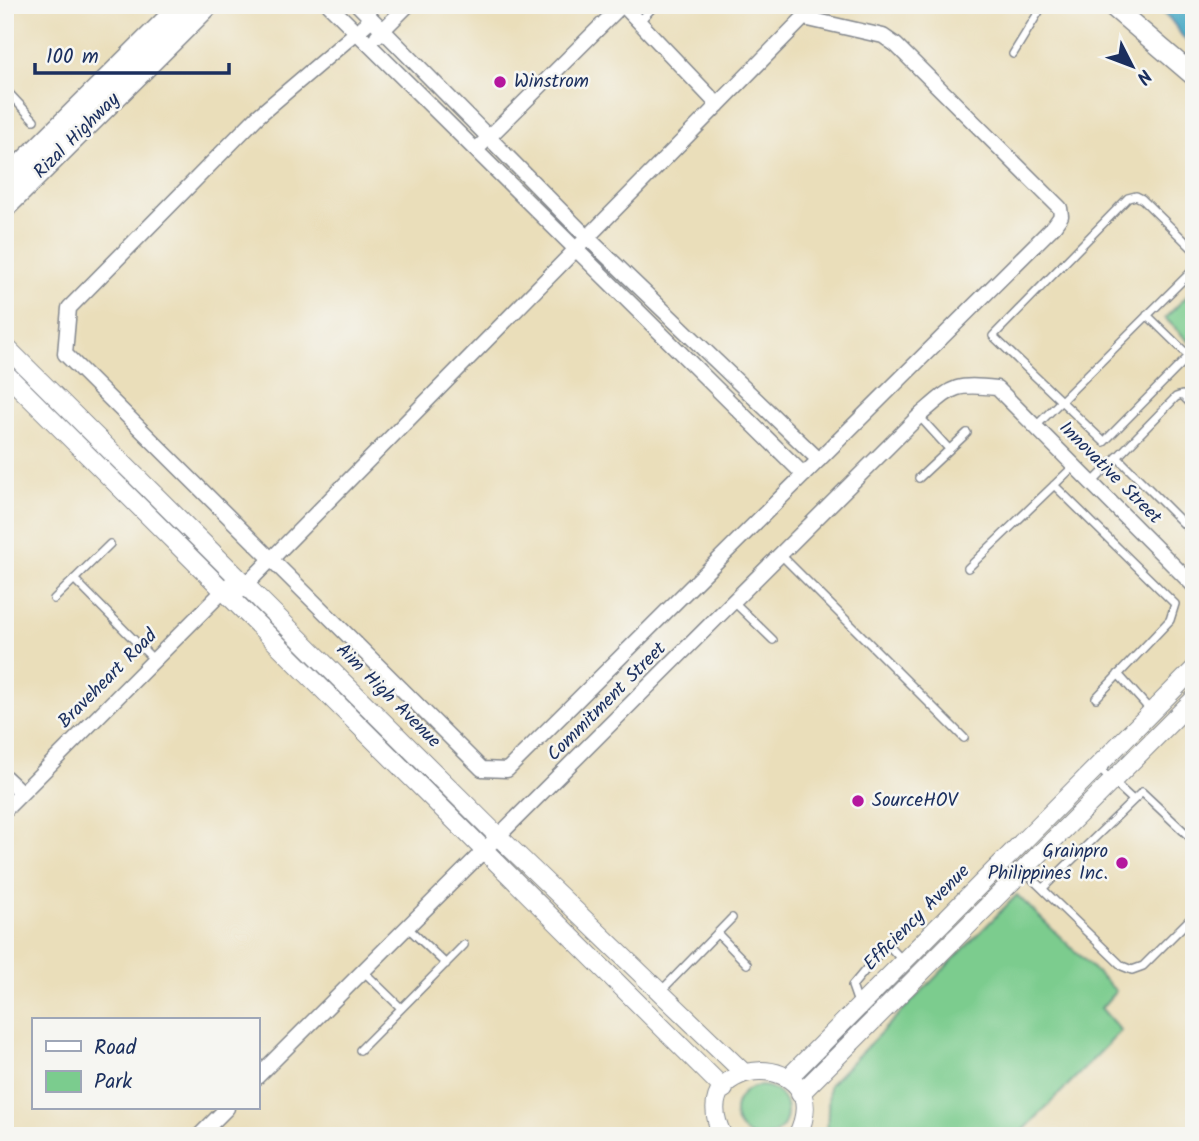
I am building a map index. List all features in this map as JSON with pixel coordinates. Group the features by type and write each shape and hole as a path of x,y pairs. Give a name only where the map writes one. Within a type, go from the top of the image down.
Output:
{"main road":[{"name":"Rizal Highway","path":"5,181 183,5"},
{"name":"Rizal Highway","path":"5,207 208,5"},
{"path":"1111,5 1194,76"}],"street":[{"path":"330,5 575,251 804,475"},
{"path":"358,5 588,238 819,460"},
{"path":"408,5 377,25 364,38 258,116 69,308 65,354 482,769 507,769 1054,226 1061,216 1060,208 896,45 883,36 804,18"},
{"path":"475,151 622,5 718,105"},
{"name":"Braveheart Road","path":"5,810 154,660 242,580 270,559 816,5"},
{"name":"Aim High Avenue","path":"5,346 499,837 743,1072"},
{"path":"5,373 724,1089"},
{"name":"Commitment Street","path":"259,1075 919,416 951,388 966,385 997,388"},
{"name":"Innovative Street","path":"997,388 1076,464 1194,586"},
{"name":"Efficiency Avenue","path":"788,1078 1194,669"},
{"path":"800,1094 1194,699"},
{"path":"5,776 22,793"},
{"path":"723,1136 717,1108 724,1089 743,1072 771,1070 788,1078 800,1094 804,1111 797,1136"},
{"path":"200,1136 225,1110"}],"lane":[{"path":"639,22 655,5"},
{"path":"1013,54 1043,5"},
{"path":"5,89 34,120"},
{"path":"1147,315 1191,353 1104,442 993,336 1128,198 1136,196 1142,199 1194,250"},
{"path":"1036,426 1194,269"},
{"path":"1093,482 1176,397 1182,395 1194,407"},
{"path":"919,416 949,449"},
{"path":"919,478 967,433"},
{"path":"1118,457 1194,534"},
{"path":"968,568 1076,464"},
{"path":"1054,485 1175,604 1170,620 1096,698"},
{"path":"54,599 110,544"},
{"path":"780,555 964,738"},
{"path":"74,579 154,660"},
{"path":"734,602 773,640"},
{"path":"1118,674 1152,712"},
{"path":"1097,766 1133,800"},
{"path":"1044,887 1139,793 1145,794 1194,842"},
{"path":"1023,870 1044,887 1122,966 1132,970 1143,966 1194,915"},
{"path":"660,992 732,918"},
{"path":"407,927 446,964"},
{"path":"717,933 747,964"},
{"path":"360,1050 464,945"},
{"path":"363,971 401,1008"}],"green space":[{"path":"1194,289 1194,337 1189,342 1165,318"},
{"path":"1017,895 1116,991 1101,1008 1121,1031 1018,1136 827,1136 829,1085"},
{"path":"761,1086 771,1088 779,1094 785,1102 785,1122 779,1130 771,1136 761,1138 751,1136 743,1130 737,1122 735,1112 737,1102 743,1094 751,1088"}],"water":[{"path":"1149,5 1194,5 1194,49 1165,14"}],"place":[{"name":"Winstrom","path":"500,82"},
{"name":"SourceHOV","path":"858,801"},
{"name":"Grainpro Philippines Inc.","path":"1122,863"}]}
